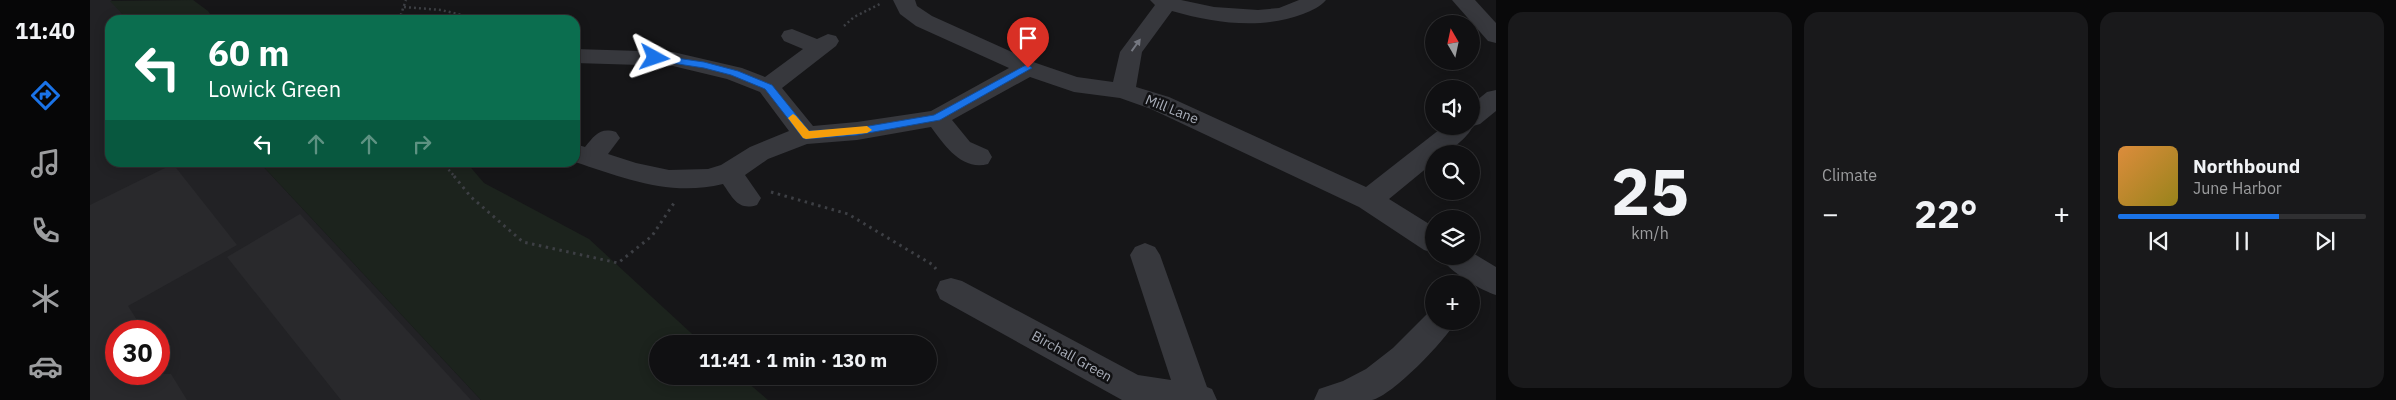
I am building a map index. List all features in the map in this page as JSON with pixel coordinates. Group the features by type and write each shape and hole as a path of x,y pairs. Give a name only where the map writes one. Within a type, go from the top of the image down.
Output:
{"street":[{"path":"1123,91 1131,52 1164,1 1218,14 1266,17 1296,10 1315,0"},
{"path":"1463,0 1496,36"},
{"name":"Mill Lane","path":"895,1 924,21 1028,68 1074,84 1123,91 1160,103 1369,200 1425,236"},
{"path":"792,36 823,44"},
{"path":"768,87 823,44"},
{"path":"580,56 657,48 704,65 734,73 768,87 806,135"},
{"path":"583,156 660,180 686,182 708,180 740,187 760,153 789,140 806,135 857,131 937,118 1028,68"},
{"path":"1480,111 1496,98"},
{"path":"937,118 961,148 979,157"},
{"path":"1369,200 1450,135"},
{"path":"583,156 607,138"},
{"path":"1145,255 1195,400"},
{"path":"1465,265 1484,283"},
{"name":"Birchall Green","path":"951,290 1130,395 1200,400"},
{"path":"1342,399 1396,368 1432,330"}],"path":[{"path":"401,15 406,0"},
{"path":"823,44 854,17 877,4 895,1"},
{"path":"404,7 441,10 462,15"},
{"path":"446,167 471,198 523,242 618,263 645,246 662,224 686,182"},
{"path":"740,187 757,188 848,214 933,265 951,290"}],"shaded area":[{"path":"90,0 112,0 124,15 105,15 105,167 264,167 481,400 90,400"},
{"path":"193,0 211,15 123,15 110,1"},
{"path":"264,167 470,167 484,183 589,239 693,335 649,335 649,385 750,385 768,400 481,400"}],"building":[{"path":"167,167 175,167 237,245 128,306 137,320 105,320 105,385 170,385 171,374 187,400 90,400 90,205"},
{"path":"300,214 471,400 341,400 227,257"}],"slow traffic":[{"path":"793,118 806,135 867,130"}],"route":[{"path":"655,58 673,59 704,65 734,73 768,87 806,135 857,131 937,118 1028,68"}]}
